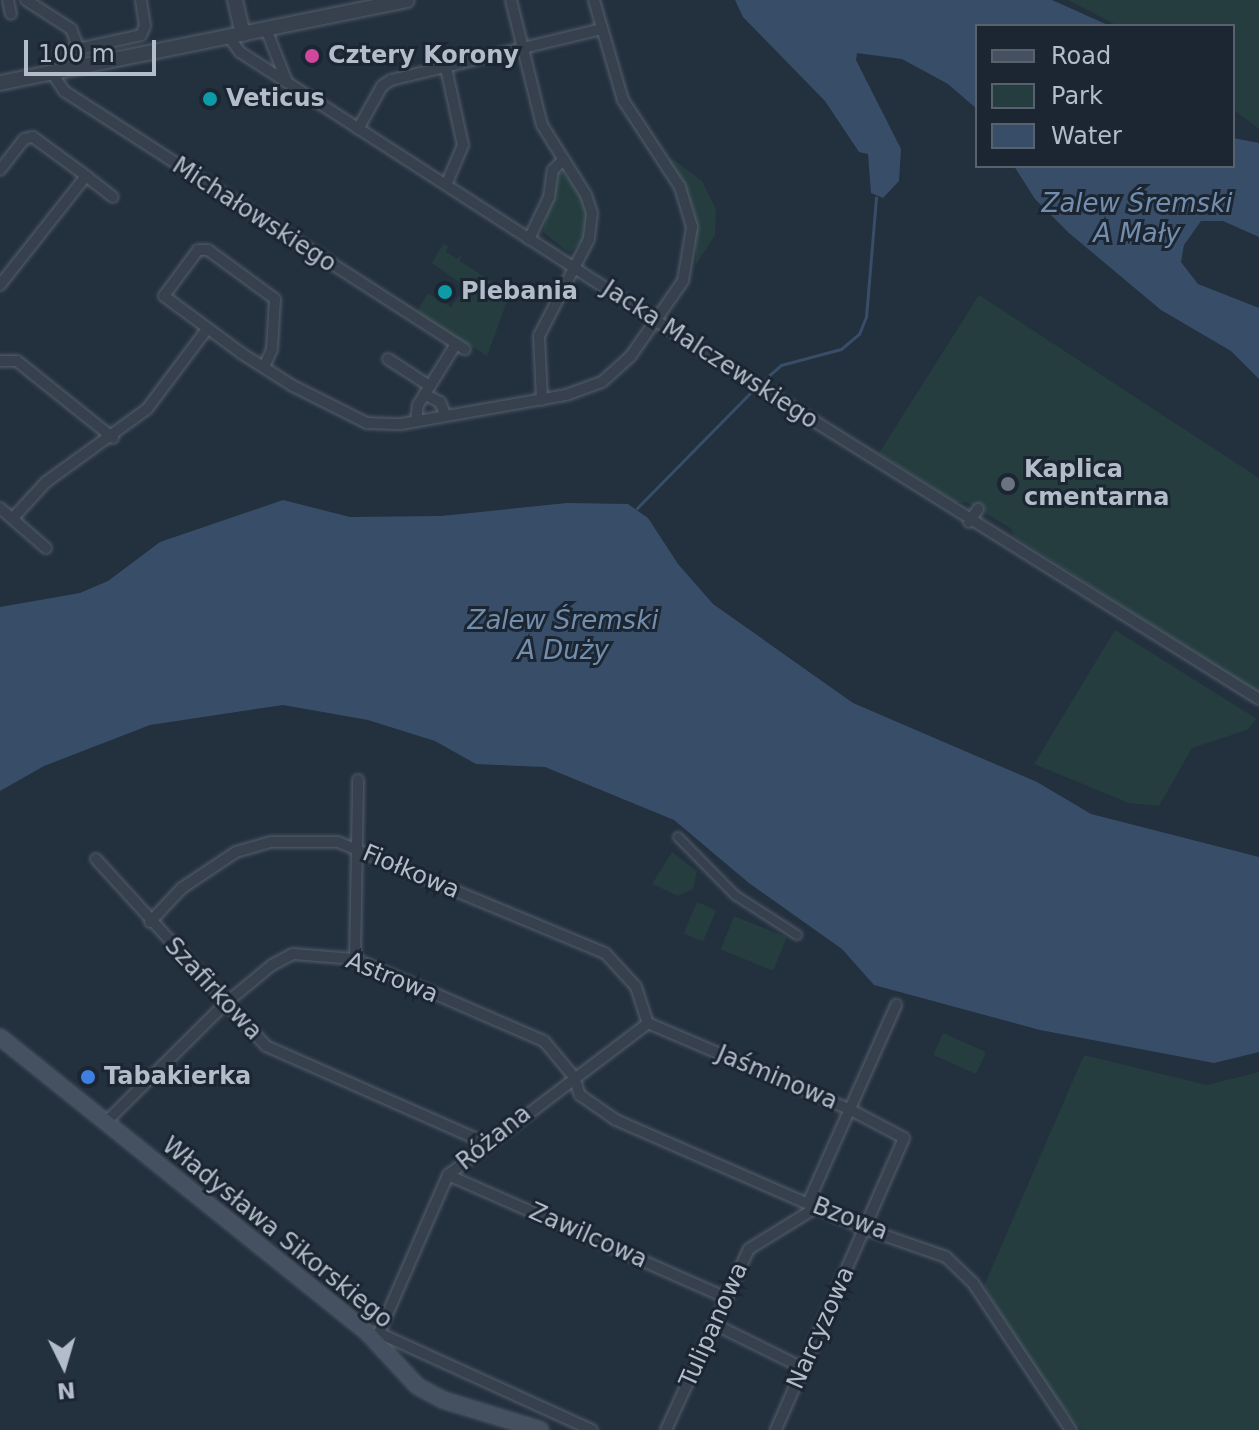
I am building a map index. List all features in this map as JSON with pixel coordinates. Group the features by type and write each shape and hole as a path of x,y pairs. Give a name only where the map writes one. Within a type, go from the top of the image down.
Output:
{"main road":[{"name":"Władysława Sikorskiego","path":"0,1037 378,1337 407,1376 431,1394 541,1430"}],"street":[{"path":"8,0 11,14"},
{"path":"26,0 71,29 79,49"},
{"path":"60,53 141,35 145,26 141,0"},
{"path":"235,0 236,36"},
{"path":"0,83 407,0"},
{"path":"511,0 540,120 562,161 586,195 592,213 589,239 539,336 542,400"},
{"path":"264,367 277,305 261,287 201,249 164,296 264,367 359,420 384,425 542,400 582,390 609,377 657,321 686,273 691,217 680,187 623,100 594,0"},
{"path":"266,29 288,84"},
{"path":"358,129 385,84 602,29"},
{"name":"Jacka Malczewskiego","path":"236,36 236,50 288,84 969,522 1259,699"},
{"path":"446,68 463,145 446,185"},
{"name":"Michałowskiego","path":"52,73 64,91 460,346 427,390"},
{"path":"0,170 24,139 38,139 113,197"},
{"path":"529,239 549,197 553,170 562,161"},
{"path":"0,285 86,176"},
{"path":"13,518 53,477 113,438 163,391 207,329"},
{"path":"388,359 440,402 446,416"},
{"path":"0,361 20,364 113,438"},
{"path":"416,421 417,409 427,390"},
{"path":"0,508 46,548"},
{"path":"969,522 978,509"},
{"path":"355,959 358,780"},
{"path":"678,837 735,895 797,935"},
{"name":"Fiołkowa","path":"150,922 182,888 236,852 290,840 338,842 605,953 636,987 648,1023"},
{"name":"Szafirkowa","path":"96,859 150,922 266,1046 292,1062 486,1143"},
{"name":"Astrowa","path":"106,1122 226,1003 293,954 355,959 535,1036 574,1077"},
{"path":"812,1205 849,1109 896,1005"},
{"name":"Różana","path":"378,1337 448,1175 486,1143 648,1023"},
{"name":"Jaśminowa","path":"648,1023 849,1109 904,1138"},
{"name":"Bzowa","path":"574,1077 580,1095 599,1111 866,1229 929,1249 963,1271 1071,1430"},
{"name":"Narcyzowa","path":"776,1430 904,1138"},
{"name":"Zawilcowa","path":"448,1175 727,1298"},
{"name":"Tulipanowa","path":"666,1430 749,1249 812,1205"},
{"path":"714,1324 803,1368"},
{"name":"Władysława Sikorskiego","path":"378,1337 592,1430"}],"green space":[{"path":"1068,0 1259,0 1259,129 1235,111 1235,24 1114,24"},
{"path":"673,159 702,181 716,209 715,235 696,265 694,210 668,160"},
{"path":"563,171 584,200 588,215 584,240 569,253 543,232 557,173"},
{"path":"443,244 449,246 446,252 457,259 461,254 460,261 500,287 514,282 487,356 416,313 428,293 451,307 462,291 460,283 432,263"},
{"path":"979,295 1259,478 1259,693 1015,537 1010,528 966,502 956,502 879,453"},
{"path":"1115,630 1257,719 1247,730 1192,748 1159,806 1129,803 1034,764"},
{"path":"672,852 697,871 693,889 678,896 652,884"},
{"path":"697,902 716,910 703,942 684,933"},
{"path":"734,916 787,937 773,971 721,949"},
{"path":"943,1033 986,1052 976,1074 933,1055"},
{"path":"1084,1055 1207,1085 1259,1072 1259,1430 1082,1430 1041,1380 984,1286"}],"water":[{"path":"735,0 1052,0 1106,24 975,24 975,107 948,84 902,59 857,53 856,60 901,149 899,181 883,198 871,193 868,154 859,152 825,101 743,17"},
{"name":"Zalew Śremski A Mały","path":"1235,138 1259,143 1259,237 1223,221 1201,221 1184,245 1181,262 1198,284 1259,308 1259,379 1231,351 1161,310 1069,233 1035,199 1015,168 1235,168"},
{"name":"Zalew Śremski A Duży","path":"283,500 350,517 441,516 567,503 628,504 648,518 678,564 713,604 853,703 1037,782 1091,814 1259,857 1259,1052 1214,1063 1040,1030 874,985 842,949 749,883 674,820 545,767 476,764 435,741 368,720 283,705 150,725 44,766 0,791 0,607 80,593 108,581 160,542"}],"waterway":[{"path":"766,378 781,365 841,349 859,334 866,317 876,197"},
{"path":"637,508 751,392"}],"place":[{"name":"Cztery Korony","path":"312,56"},
{"name":"Veticus","path":"210,99"},
{"name":"Plebania","path":"445,292"},
{"name":"Kaplica cmentarna","path":"1008,484"},
{"name":"Tabakierka","path":"88,1077"}]}
